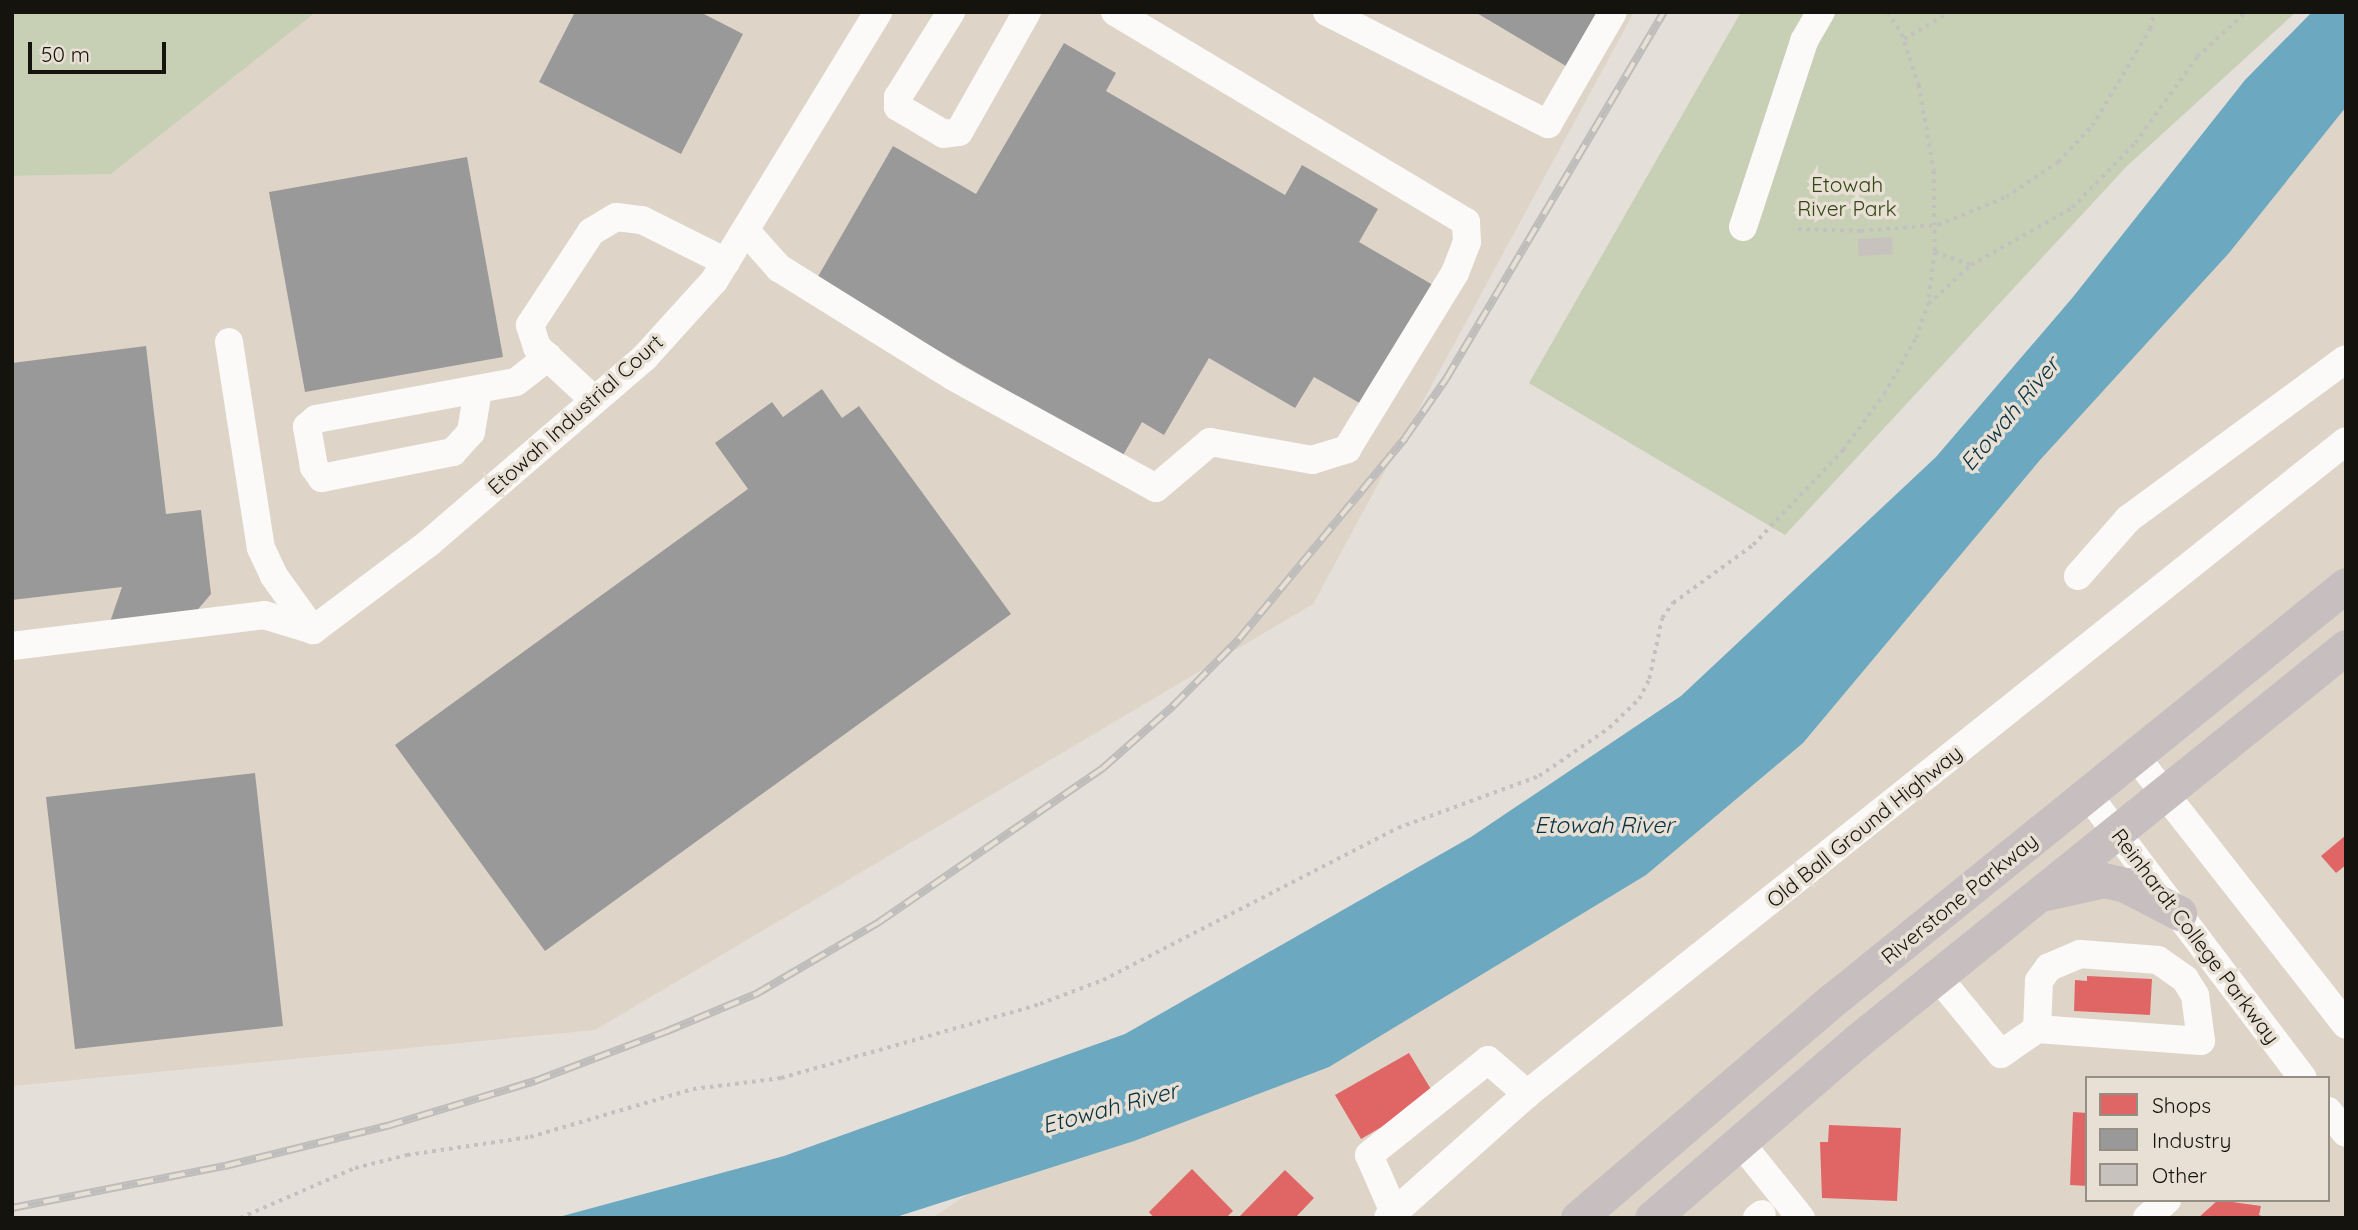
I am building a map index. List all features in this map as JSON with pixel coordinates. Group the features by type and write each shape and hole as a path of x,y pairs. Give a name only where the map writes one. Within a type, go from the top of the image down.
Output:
{"main road":[{"name":"Riverstone Parkway","path":"1590,1214 1824,1006 2346,585"},
{"path":"1652,1218 1739,1141 1937,976 2346,647"},
{"path":"2036,896 2104,880 2125,885 2179,913"}],"street":[{"name":"Etowah Industrial Court","path":"313,631 430,542 645,356 726,262 878,12"},
{"path":"951,12 898,97 898,107 944,134 959,132 1027,12"},
{"path":"746,231 779,268 954,377 1156,488 1210,442 1312,460 1347,449 1455,273 1467,242 1466,222 1115,12"},
{"path":"1327,12 1548,124 1613,12"},
{"path":"1743,227 1804,41 1821,12"},
{"path":"594,400 533,340 531,317 591,232 616,217 642,220 726,262"},
{"path":"229,342 261,548 274,576 313,631"},
{"path":"478,390 471,432 453,452 322,478 313,467 307,427 316,419 516,382 548,357"},
{"path":"2078,576 2128,519 2346,359"},
{"name":"Old Ball Ground Highway","path":"1391,1215 1527,1094 2346,441"},
{"path":"12,646 264,615 313,631"},
{"path":"2136,757 2346,1025"},
{"name":"Reinhardt College Parkway","path":"2088,795 2300,1076"},
{"path":"1937,976 2001,1054 2037,1029 2201,1041 2195,995 2185,979 2158,960 2080,954 2049,967 2039,981 2037,1029"},
{"path":"1391,1215 1369,1155 1488,1060 1527,1094"},
{"path":"2330,1113 2346,1133"},
{"path":"1739,1141 1801,1218"},
{"path":"2147,1218 2164,1202"}],"path":[{"path":"240,1218 355,1168 407,1155 530,1138 693,1089 806,1072 1040,1004 1103,980 1398,828 1539,776 1609,728 1639,699 1649,679 1662,618 1672,603 1753,545 1843,450 1884,394 1916,338 1928,304 1936,252 1938,225 1934,171 1919,85 1904,39 1888,12"},
{"path":"1894,12 1894,20"},
{"path":"1904,39 1950,12"},
{"path":"1798,229 1861,231 1938,225 2006,197 2058,162 2092,126 2150,29 2154,12"},
{"path":"1928,304 1971,265 2072,208 2135,144 2197,57 2246,12"},
{"path":"1936,252 1971,265"}],"shaded area":[{"path":"316,12 1634,12 1313,604 595,1030 12,1086 12,176 111,174"},
{"path":"2346,62 2346,1218 932,1218 1184,1052 1974,506"}],"green space":[{"path":"12,12 316,12 111,174 12,176"},
{"name":"Etowah River Park","path":"1741,12 2296,12 2127,166 1785,535 1529,383"}],"water":[{"name":"Etowah River","path":"2312,12 2346,12 2346,107 2229,253 2040,460 1803,743 1646,875 1329,1067 1134,1141 893,1218 555,1218 784,1156 1125,1034 1471,837 1681,696 1936,457 2073,297 2245,80"}],"building: Shops":[{"path":"2346,835 2346,865 2336,873 2321,856"},
{"path":"2087,976 2152,979 2150,1015 2074,1011 2075,980 2087,981"},
{"path":"1409,1053 1435,1096 1361,1139 1335,1095"},
{"path":"2073,1112 2085,1113 2085,1186 2070,1185"},
{"path":"1829,1125 1901,1128 1897,1201 1822,1198 1820,1142 1828,1142"},
{"path":"1192,1169 1233,1211 1226,1218 1154,1218 1149,1212"},
{"path":"1285,1170 1314,1198 1295,1218 1238,1218"},
{"path":"2216,1202 2232,1202 2261,1206 2259,1215 2267,1218 2198,1218"}],"building: Industry":[{"path":"575,12 700,12 743,34 681,154 539,82"},
{"path":"1475,12 1598,12 1566,66"},
{"path":"1064,43 1116,73 1106,91 1285,195 1302,165 1378,209 1359,242 1433,285 1363,405 1314,377 1295,408 1209,358 1164,435 1142,422 1122,457 816,280 893,146 976,194"},
{"path":"467,157 503,357 305,392 269,192"},
{"path":"146,346 166,514 201,510 211,594 194,614 110,622 122,587 12,600 12,363"},
{"path":"822,389 842,418 859,406 1011,614 545,951 395,745 748,489 715,443 772,402 783,417"},
{"path":"255,773 283,1026 75,1049 46,797"}],"building: Other":[{"path":"1892,237 1893,254 1859,256 1858,239"}],"railway":[{"path":"12,1208 225,1166 387,1126 535,1081 665,1032 756,994 879,922 1103,768 1173,706 1239,639 1405,438 1446,379 1664,12"}]}
